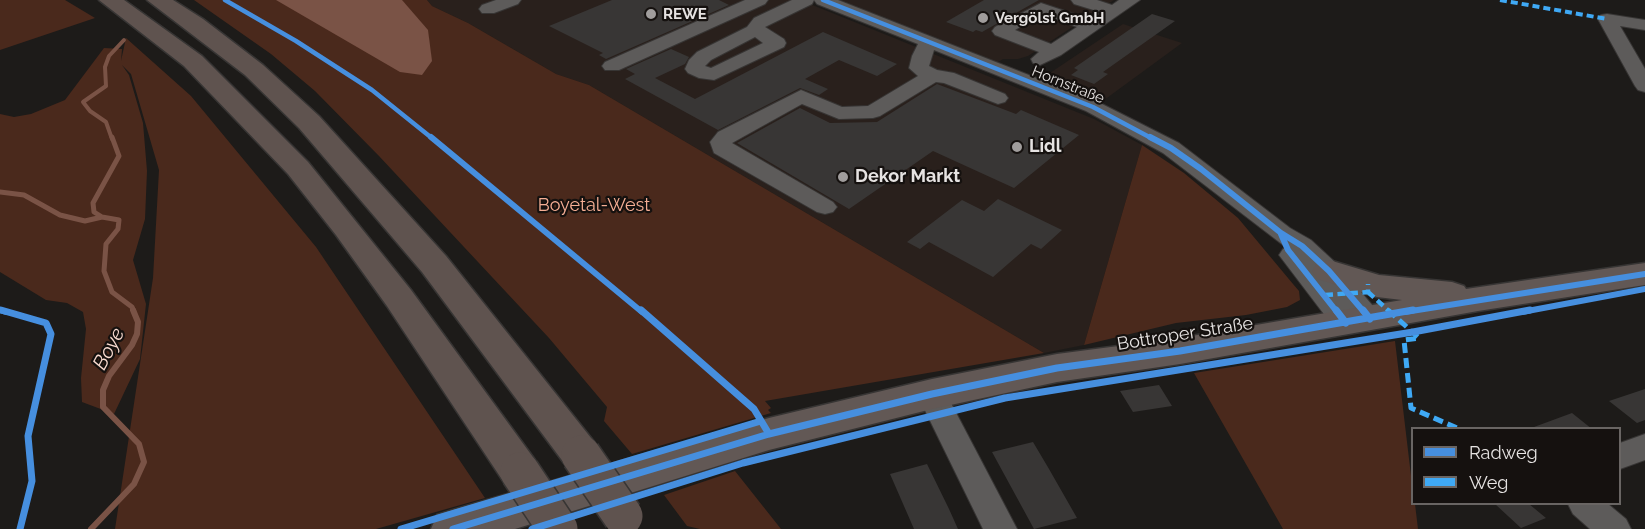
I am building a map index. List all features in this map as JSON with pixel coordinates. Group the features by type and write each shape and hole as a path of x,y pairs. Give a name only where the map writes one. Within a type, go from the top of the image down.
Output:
{"highway":[{"path":"110,0 193,61 298,168 347,228 399,298 558,529"},
{"path":"158,0 195,24 254,70 309,122 434,264 581,455 628,522"}],"main road":[{"path":"1329,271 1377,286 1427,290 1478,298"},
{"name":"Bottroper Straße","path":"453,529 769,434 932,394 1057,368 1358,321 1478,298 1645,274"}],"street":[{"path":"488,9 512,0"},
{"path":"612,66 759,0"},
{"path":"756,30 756,25 760,22 806,0"},
{"name":"Hornstraße","path":"823,0 1115,117 1171,148 1281,233 1302,246 1329,271 1358,321"},
{"path":"1080,0 1114,11"},
{"path":"1015,76 1131,0"},
{"path":"1054,51 1001,31 1041,8 1092,26"},
{"path":"1645,25 1607,19 1645,86"},
{"path":"929,42 921,56 919,68 932,76 947,77 998,98"},
{"path":"825,207 722,148 721,142 726,137 801,96 839,113 873,112 932,76"},
{"name":"Hornstraße","path":"1281,233 1288,249 1358,321"},
{"path":"932,394 1000,529"},
{"path":"1621,456 1645,447"},
{"path":"1586,505 1614,529"}],"shaded area":[{"path":"276,0 402,0 428,30 432,61 422,75 400,72"},
{"path":"427,0 800,0 1094,119 1142,145 1084,345 1044,353 589,85 556,74 468,23 432,6"},
{"path":"838,0 1114,0 1028,56 1003,59 997,63"},
{"path":"1123,24 1182,43 1100,103 1041,79"}],"green space":[{"path":"0,0 65,0 95,18 0,50"},
{"name":"Boyetal-West","path":"194,0 427,0 432,6 468,23 556,74 589,85 1044,353 765,401 771,408 768,410 771,413 632,454 604,421 607,407 549,338 379,156 315,91 271,54"},
{"path":"126,38 191,96 316,247 485,498 376,529 115,529 153,278 159,170 131,74 122,65 129,75 143,123 147,171 145,219 133,260 146,304 140,359 114,414 82,402 81,378 86,329 83,312 67,303 46,300 0,272 0,114 14,117 31,114 65,100 104,48 122,49 121,61"},
{"path":"1142,145 1184,173 1238,218 1299,291 1300,300 1287,307 1246,315 1176,323 1084,345"},
{"path":"1395,341 1411,476 1411,505 1415,505 1418,529 1283,529 1194,373"},
{"path":"735,471 781,529 700,529 687,526 664,495"}],"building":[{"path":"612,0 719,0 729,5 606,59 599,55 603,53 549,26"},
{"name":"Vergölst GmbH","path":"984,0 1039,0 982,32 976,30 973,32 946,22"},
{"path":"1152,14 1175,21 1103,72 1108,74 1094,84 1071,75 1078,70 1074,68"},
{"path":"823,32 897,64 877,76 839,60 805,79 828,89 819,95 800,88 718,130 625,79 635,74 626,69 671,49 689,57 685,64 655,78 695,99"},
{"name":"Dekor Markt","path":"937,84 1016,114 1021,110 1079,135 1014,188 933,151 849,209 737,143 800,108 830,123 877,122"},
{"path":"998,199 1062,230 1041,249 1031,244 993,277 929,242 920,249 907,242 962,200 984,211"},
{"path":"1159,385 1172,406 1133,412 1120,391"},
{"path":"1645,389 1645,420 1637,423 1609,401"},
{"path":"1572,413 1590,427 1534,427"},
{"path":"1033,442 1077,518 1034,529 992,452"},
{"path":"927,464 958,529 914,529 890,474"},
{"path":"1496,505 1530,505 1546,518 1521,528"}],"waterway":[{"name":"Boye","path":"112,139 106,122 90,111 83,102 106,86 105,67 109,56 124,40"},
{"name":"Boye","path":"102,217 94,212 93,203 119,156 112,137"},
{"path":"0,192 24,195 60,215 85,221 102,217"},
{"name":"Boye","path":"102,217 119,220 118,229 106,244 104,271 112,292 132,307 134,312"},
{"name":"Boye","path":"91,529 134,484 144,462 139,444 103,407 103,390 109,376 132,345 137,334 138,322 133,310"}],"marked path":[{"path":"1500,0 1607,19"},
{"path":"1325,295 1368,292 1368,284"},
{"path":"1368,292 1419,338 1404,340 1411,408 1455,427"}],"cycle path":[{"path":"225,0 296,41 372,90 504,195 709,368 754,409 769,434"},
{"path":"823,0 1093,107 1171,148 1281,233 1302,246 1329,271 1370,319"},
{"path":"1281,234 1288,250 1346,323"},
{"path":"453,529 769,434 932,394 1057,368 1180,351 1478,299 1645,274"},
{"path":"532,529 743,463 1005,398 1413,332 1645,289"},
{"path":"0,310 46,323 51,334 28,436 32,481 20,529"},
{"path":"401,529 761,421"}],"place":[{"name":"REWE","path":"651,14"},
{"name":"Vergölst GmbH","path":"983,18"},
{"name":"Lidl","path":"1017,147"},
{"name":"Dekor Markt","path":"843,177"}]}
